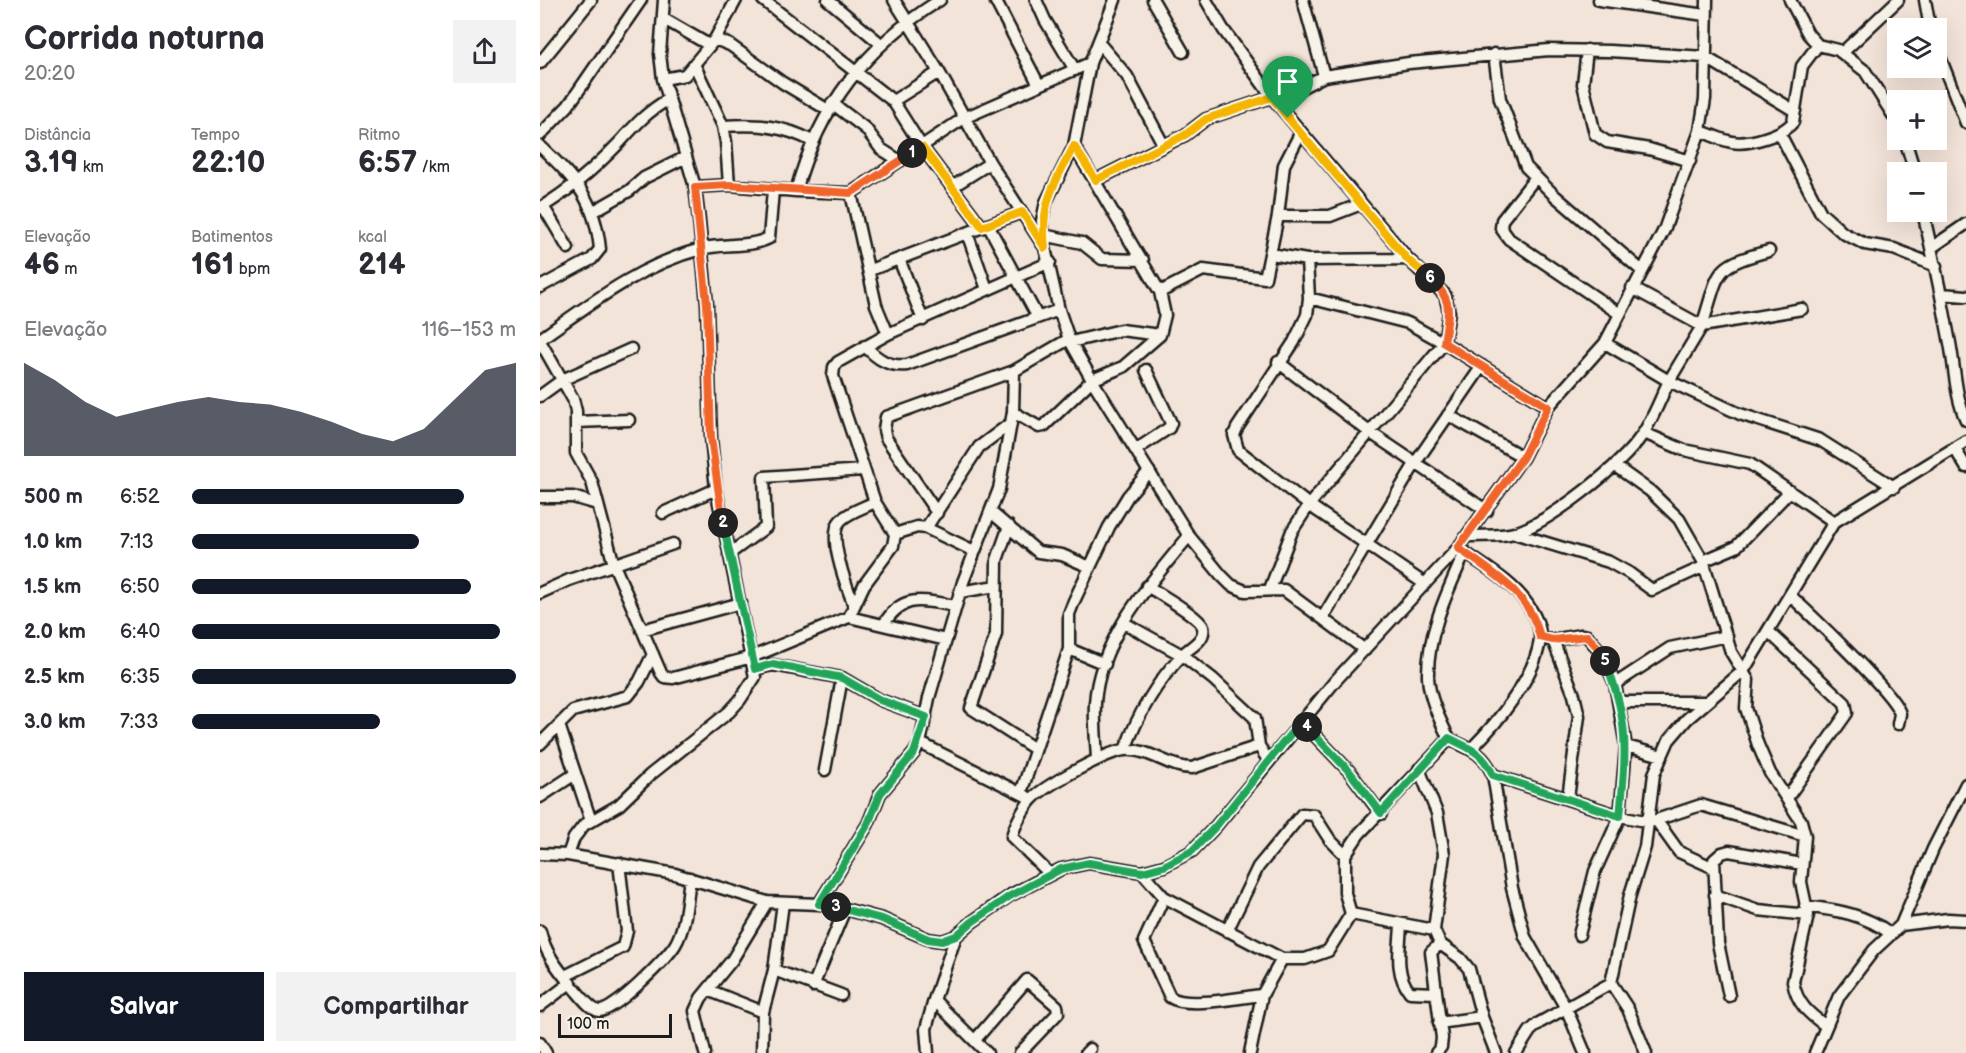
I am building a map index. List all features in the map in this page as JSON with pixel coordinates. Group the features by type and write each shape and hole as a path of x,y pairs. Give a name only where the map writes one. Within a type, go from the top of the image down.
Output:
{"street":[{"path":"540,63 591,0"},
{"path":"540,135 568,106 640,0"},
{"path":"568,855 578,832 591,821 619,805 650,775 729,712 752,684 755,669 716,489 711,438 707,304 702,249 695,187 663,79 660,54 664,0"},
{"path":"663,79 685,75 712,42 736,0"},
{"path":"763,0 858,70 893,101 922,147 985,226 1037,316"},
{"path":"828,0 881,44"},
{"path":"894,0 939,72 990,163 1045,248"},
{"path":"796,191 812,141 830,106 881,44 906,21 940,0"},
{"path":"995,0 1040,85"},
{"path":"1036,0 1045,20 1075,70"},
{"path":"1115,0 1090,63 1074,146 1046,202 1042,221 1045,248 1059,310 1070,341 1189,536 1231,585 1245,591 1284,590 1365,650"},
{"path":"1153,0 1183,52"},
{"path":"1206,0 1223,29 1273,99 1408,260 1446,295 1449,312 1444,343 1368,431 1292,531 1270,589"},
{"path":"1303,0 1324,76"},
{"path":"1599,0 1705,15"},
{"path":"1585,1053 1567,1010 1525,937 1504,850 1493,775 1488,763 1472,748 1449,738 1437,712 1428,677 1436,622 1468,536 1523,457 1548,407 1605,344 1641,270 1664,230 1700,131 1705,99 1707,0"},
{"path":"1790,0 1808,34 1818,45 1842,53 1865,71 1887,106"},
{"path":"1842,53 1898,0"},
{"path":"1925,0 1928,18"},
{"path":"664,19 712,42 730,45 783,83 830,106 866,129 880,149 900,162"},
{"path":"722,26 730,45"},
{"path":"1099,43 1126,76 1164,146"},
{"path":"1700,131 1735,142 1780,134 1793,122 1802,66 1818,45"},
{"path":"1096,180 1164,146 1206,119 1273,99 1324,76 1409,63 1494,54 1587,50 1705,57 1795,111"},
{"path":"1587,50 1583,84 1595,134 1607,142 1648,149 1690,161"},
{"path":"1494,54 1500,99 1520,155 1536,177 1641,270"},
{"path":"695,187 729,185 773,190 851,193 964,118 1090,63"},
{"path":"694,64 723,126 729,185"},
{"path":"893,101 939,72"},
{"path":"1947,75 1966,123"},
{"path":"568,248 542,207 577,182 619,143 642,115 669,99"},
{"path":"723,126 749,124 792,130 812,141"},
{"path":"1160,292 1203,270 1265,278 1278,216 1284,165 1301,132"},
{"path":"1780,134 1821,213 1843,233 1865,244 1894,249 1936,266"},
{"path":"540,146 577,182 594,211 599,243 598,254 540,288"},
{"path":"1012,418 1039,427 1044,426 1092,380 1123,367 1160,335 1165,315 1160,292 1143,260 1074,146"},
{"path":"594,211 629,191 644,178 686,157"},
{"path":"952,187 990,163"},
{"path":"1536,177 1502,220 1503,232 1509,239 1620,314"},
{"path":"773,190 769,238 702,249 665,262 610,290 540,340 573,399 576,453 592,482 614,565 652,654 661,673 668,679 752,657 849,617 946,640"},
{"path":"851,193 876,305 888,334"},
{"path":"1278,216 1330,216 1361,204"},
{"path":"870,270 1022,212"},
{"path":"1925,222 1936,266 1958,401 1966,420"},
{"path":"1931,248 1966,224"},
{"path":"968,233 987,289"},
{"path":"1043,235 1082,243 1102,259 1143,260"},
{"path":"1514,533 1555,510 1615,466 1644,433 1669,381 1702,326 1720,272 1735,260 1770,251"},
{"path":"1271,254 1307,260 1408,260"},
{"path":"899,259 923,320"},
{"path":"1307,260 1309,298 1301,331 1278,362 1237,428 1235,442 1238,450 1310,505 1425,584"},
{"path":"849,617 853,603 872,572 893,546 895,534 875,502 863,470 833,376 834,367 838,362 888,334 1050,262"},
{"path":"1632,288 1702,326 1802,309"},
{"path":"1941,294 1966,296"},
{"path":"1309,298 1408,323 1548,407"},
{"path":"865,346 883,362 893,366 907,365 1037,316 1059,310"},
{"path":"937,513 886,438 884,430 886,417 1014,371 1070,341 1121,330 1160,335"},
{"path":"1605,344 1669,381 1740,414 1820,440 1894,487"},
{"path":"540,396 562,380 631,349"},
{"path":"1278,362 1368,431 1487,511"},
{"path":"1323,617 1416,462 1482,366"},
{"path":"1137,449 1169,428 1171,423 1146,370"},
{"path":"819,904 863,834 880,794 920,743 960,592 974,551 992,513 999,489 1012,418 1014,371"},
{"path":"1448,415 1523,457"},
{"path":"926,528 979,447 1012,418"},
{"path":"576,422 629,420"},
{"path":"1644,433 1684,450 1750,464 1834,522"},
{"path":"1646,1053 1628,1009 1611,983 1630,895 1653,821 1650,793 1654,774 1669,740 1706,702 1744,670 1834,522 1966,441"},
{"path":"1955,449 1966,467"},
{"path":"1615,466 1650,491 1679,519 1704,563 1731,652 1744,670 1749,692 1746,708 1751,726 1770,773 1801,821 1805,836 1802,864 1807,910 1795,973 1795,992 1804,1011 1826,1026"},
{"path":"729,554 766,527 764,477 863,470"},
{"path":"1050,874 1012,837 1026,796 1035,749 1069,649 1069,614 1120,509 1149,471"},
{"path":"663,513 716,489"},
{"path":"1468,536 1514,533 1609,562 1652,590 1736,548 1790,491"},
{"path":"540,496 573,497 597,504"},
{"path":"853,603 839,565 836,530 841,520 875,502"},
{"path":"992,513 1038,552 1062,555 1090,567"},
{"path":"1008,526 997,560 996,634 971,708 1035,749"},
{"path":"895,534 917,527 926,528 974,551"},
{"path":"1097,759 1095,702 1112,644 1147,586 1189,536"},
{"path":"540,593 569,580 674,544"},
{"path":"540,854 568,855 619,863 690,878 766,903 819,904 845,909 882,919 928,939 942,941 956,936 993,906 1050,874 1076,864 1089,863 1142,872 1164,866 1192,851 1216,826 1301,721 1425,584 1462,550"},
{"path":"1462,550 1515,590 1536,620 1540,637 1528,672 1498,720 1472,748"},
{"path":"960,592 996,586"},
{"path":"1125,750 1144,705 1182,655 1202,638 1203,626 1200,622 1147,586"},
{"path":"1790,595 1848,653 1894,704 1900,714 1898,724"},
{"path":"884,624 891,611 905,602 926,601 956,606"},
{"path":"642,630 741,603"},
{"path":"1124,624 1182,655 1213,679 1255,718 1259,746 1268,760"},
{"path":"1769,632 1845,704 1847,713 1787,798"},
{"path":"1540,637 1553,640 1587,636 1601,651 1615,684 1626,746 1620,816 1595,871 1579,935"},
{"path":"1615,684 1670,648 1727,636"},
{"path":"1553,640 1574,694 1579,716 1568,798"},
{"path":"1069,649 1105,664"},
{"path":"540,744 573,711 583,706 628,696 643,676 652,654"},
{"path":"755,669 773,664 842,678 880,700 926,717"},
{"path":"825,770 842,678"},
{"path":"1619,702 1706,702"},
{"path":"1301,721 1349,771 1381,813"},
{"path":"559,725 591,821"},
{"path":"1142,872 1164,897 1282,959 1305,959 1328,951 1351,914 1346,893 1345,855 1359,834 1449,738"},
{"path":"920,743 1026,796"},
{"path":"1026,796 1097,759 1125,750 1146,754 1183,768 1192,768 1259,746"},
{"path":"1626,746 1662,756"},
{"path":"1419,769 1437,813 1444,854 1434,930 1440,944 1460,958 1469,969 1482,1017 1496,1053"},
{"path":"540,797 575,774"},
{"path":"1493,775 1620,816 1653,821 1701,805 1805,836"},
{"path":"1815,1053 1848,982 1874,950 1901,925 1933,849 1966,784"},
{"path":"1227,931 1258,867 1302,814 1314,814 1330,840 1345,855"},
{"path":"1653,821 1679,852 1714,868"},
{"path":"1729,996 1718,943 1714,868 1718,856 1729,851 1802,864"},
{"path":"540,1006 567,980 623,947 627,932 619,863"},
{"path":"540,931 550,958 589,1004 600,1011 619,1002 675,945 690,878"},
{"path":"1715,895 1758,910 1835,909 1867,919 1891,934"},
{"path":"1164,897 1144,941 1170,997 1179,1000 1209,1001 1262,995"},
{"path":"705,1053 695,1011 708,990 732,960 766,903"},
{"path":"762,1053 763,1012 774,970 783,903"},
{"path":"813,986 845,909"},
{"path":"1351,914 1434,930"},
{"path":"1901,925 1948,919 1966,920"},
{"path":"1401,925 1399,963 1403,982 1410,992 1435,993"},
{"path":"928,1053 926,1029 956,936"},
{"path":"1436,1053 1441,1047 1431,952 1440,944"},
{"path":"1250,1053 1262,995 1282,959"},
{"path":"774,970 841,995"},
{"path":"975,1040 1027,980 1057,1006 1058,1013 1020,1053"},
{"path":"1516,1053 1539,1023 1567,1010 1611,983"},
{"path":"708,990 763,1012"},
{"path":"934,1000 987,1053"},
{"path":"1439,1023 1482,1017"},
{"path":"540,1043 546,1053"}],"route":[{"path":"1272,97 1288,118 1408,260 1446,295 1449,312 1444,343 1505,378 1548,407 1523,457 1496,498 1458,548 1515,590 1527,604 1536,620 1540,637 1559,640 1581,634 1595,642 1601,651 1615,684 1625,731 1626,746 1620,816 1493,775 1488,763 1472,748 1449,738 1381,813 1349,771 1301,721 1216,826 1192,851 1164,866 1142,872 1089,863 1061,869 993,906 956,936 942,941 928,939 882,919 819,904 847,862 868,824 880,794 920,743 926,717 880,700 842,678 773,664 755,669 716,489 711,438 707,304 695,187 729,185 851,193 922,147 982,227 1022,212 1045,248 1042,221 1046,202 1074,146 1096,180 1185,135 1206,119 1233,112 1272,97"}]}
